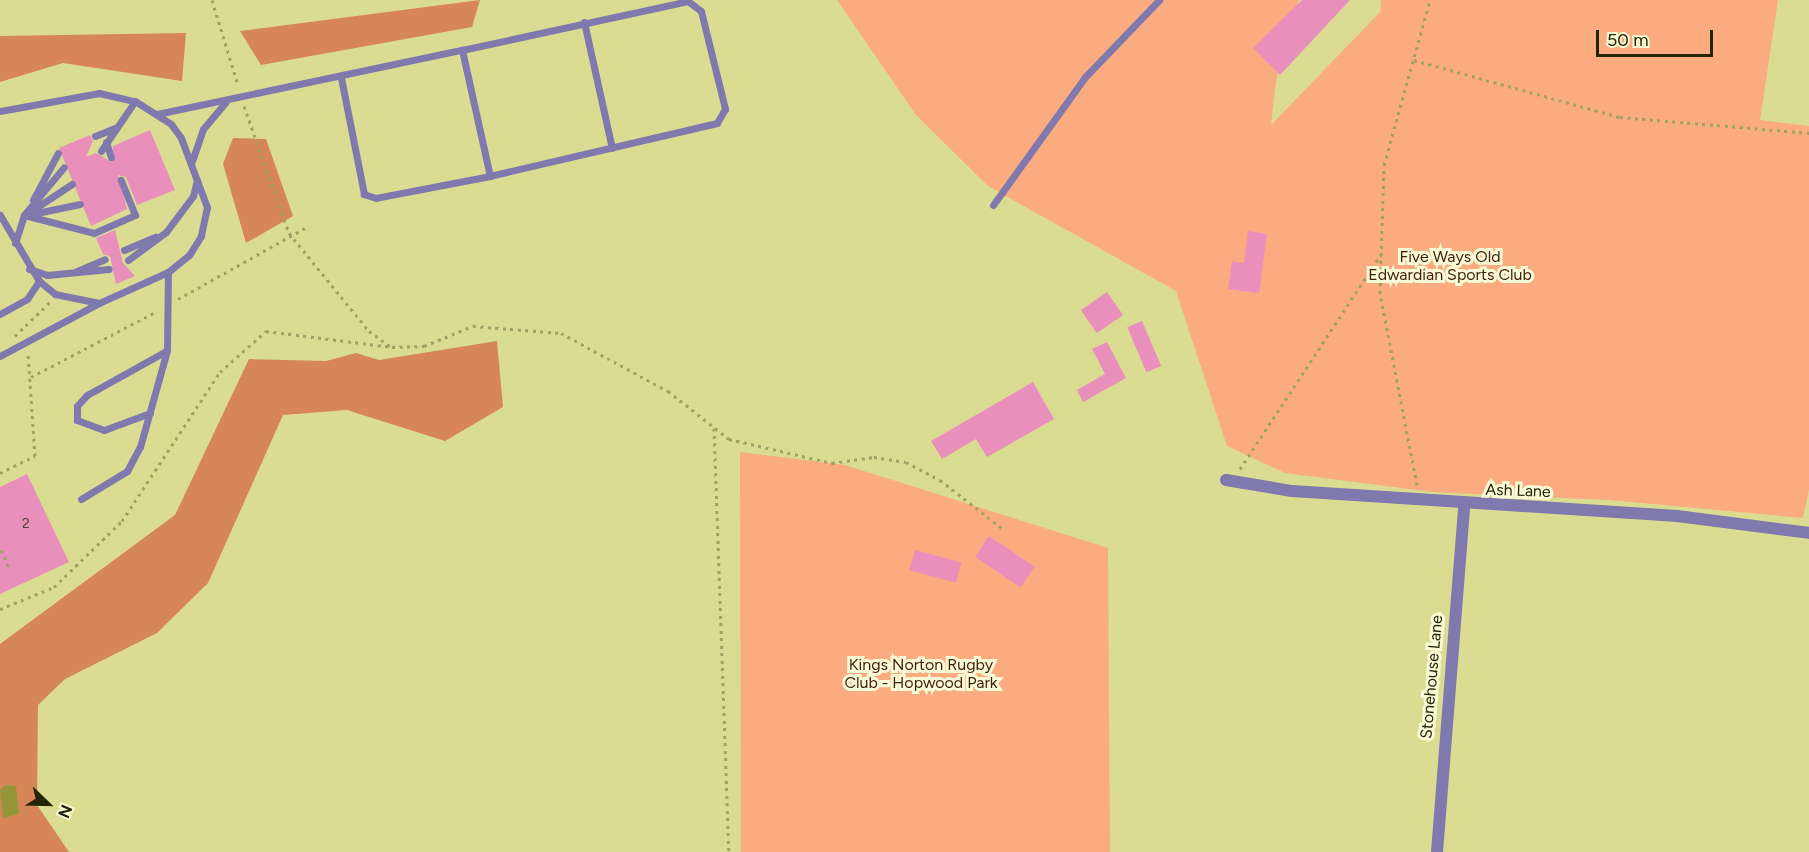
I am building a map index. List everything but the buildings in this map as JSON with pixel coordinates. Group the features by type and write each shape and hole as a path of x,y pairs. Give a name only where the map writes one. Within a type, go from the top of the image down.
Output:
{"street":[{"name":"Ash Lane","path":"1226,480 1464,506 1677,516 1809,533"},
{"name":"Stonehouse Lane","path":"1437,852 1464,506"}],"lane":[{"path":"157,114 341,78 688,0 701,10 725,109 717,123 490,176 376,198 364,194 341,78"},
{"path":"993,205 1085,76 1159,0"},
{"path":"584,22 612,148"},
{"path":"462,50 490,176"},
{"path":"0,111 99,93 135,101 171,123 198,177 206,222 189,255 168,272 99,303 0,356"},
{"path":"101,151 135,101"},
{"path":"192,161 203,129 226,102"},
{"path":"95,136 116,127"},
{"path":"106,142 111,157"},
{"path":"15,243 24,215 58,153"},
{"path":"24,215 64,167"},
{"path":"128,260 166,232 193,196 198,177"},
{"path":"24,215 72,184"},
{"path":"24,215 94,233 135,215 121,185"},
{"path":"24,215 80,204"},
{"path":"0,215 29,269 39,281 55,294 99,303"},
{"path":"124,250 166,232"},
{"path":"68,275 105,259"},
{"path":"29,269 68,275 109,269"},
{"path":"81,499 127,471 150,413 167,350 168,272"},
{"path":"0,314 27,299 39,281"},
{"path":"150,413 104,430 77,420 77,406 87,395 167,350"}],"path":[{"path":"212,0 242,99 289,233 369,331 392,347"},
{"path":"1417,502 1408,424 1380,293 1384,165 1430,0"},
{"path":"1414,60 1620,117 1809,133"},
{"path":"289,233 307,228"},
{"path":"1226,480 1246,463 1382,253"},
{"path":"0,473 35,456 27,342 12,335 55,294"},
{"path":"0,609 54,587 122,521 220,372 252,339 276,331 346,345 392,347 424,346 473,326 561,333 668,391 714,428 756,447 832,463 874,457 915,465 1003,529"},
{"path":"714,428 729,852"},
{"path":"1,550 10,570"}],"green space":[{"name":"Five Ways Old Edwardian Sports Club","path":"837,0 1299,0 1276,80 1271,125 1381,11 1381,0 1778,0 1760,120 1809,126 1809,489 1803,518 1609,500 1432,492 1285,473 1227,446 1176,291 988,186 916,115"},
{"name":"Kings Norton Rugby Club - Hopwood Park","path":"740,452 845,465 1108,548 1110,852 741,852"}],"shaded area":[{"path":"480,0 472,27 261,65 240,31"},
{"path":"186,33 182,81 63,63 0,82 0,36"},
{"path":"233,138 266,139 293,216 246,243 223,164"},
{"path":"497,341 503,407 445,441 347,410 283,415 208,583 157,633 65,679 38,705 37,805 69,852 0,852 0,644 175,515 249,359 326,361 356,353 379,360"},
{"path":"6,785 16,786 19,814 3,818 0,790"}]}
